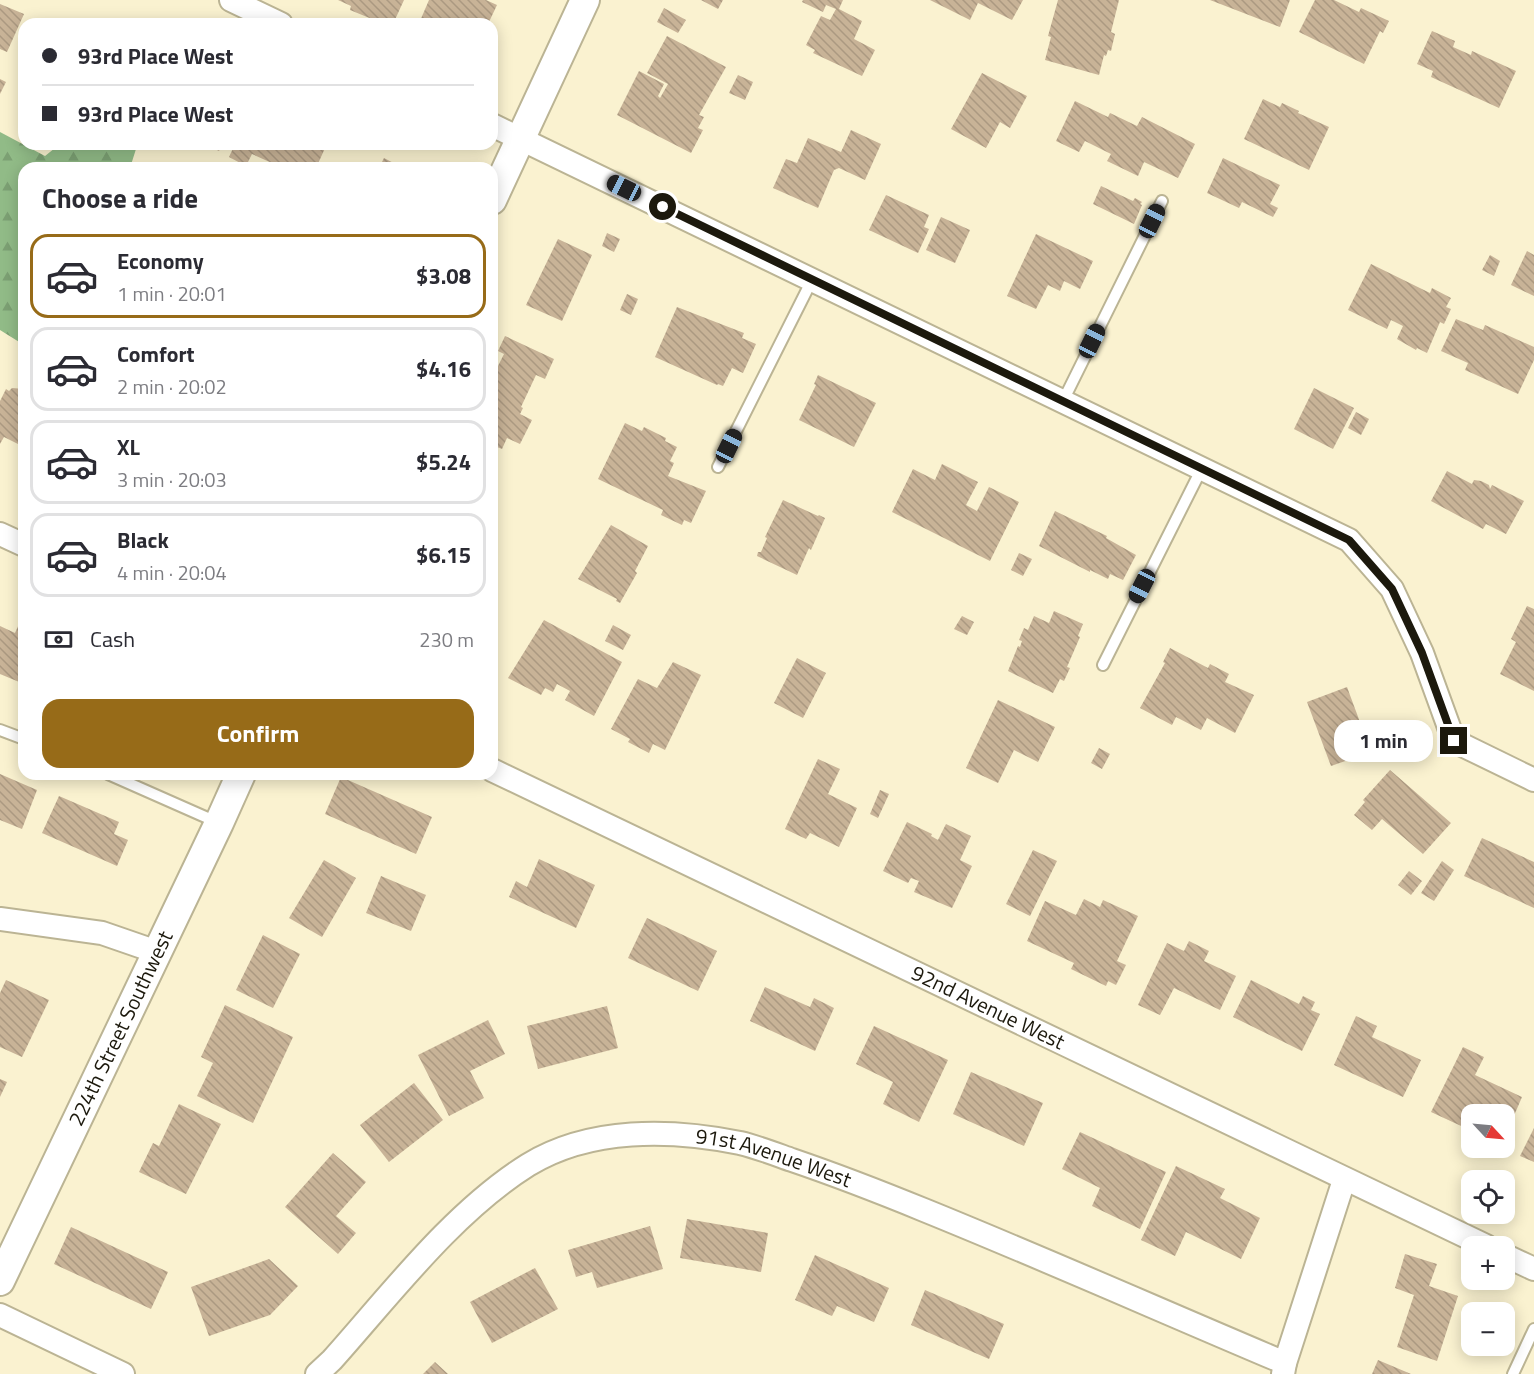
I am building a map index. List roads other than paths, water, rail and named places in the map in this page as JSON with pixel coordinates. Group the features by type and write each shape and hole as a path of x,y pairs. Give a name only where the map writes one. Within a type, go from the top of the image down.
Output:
{"street":[{"path":"231,0 268,18"},
{"path":"498,187 585,0"},
{"path":"498,128 1349,540 1392,589 1422,653 1454,741 1534,780"},
{"path":"0,534 18,542"},
{"name":"92nd Avenue West","path":"498,773 1464,1236"},
{"name":"224th Street Southwest","path":"0,1281 238,780"},
{"path":"0,919 102,933 157,952"},
{"name":"91st Avenue West","path":"317,1374 469,1210 529,1165 565,1149 603,1138 644,1133 695,1136 742,1143 848,1179 1013,1246 1284,1369"},
{"path":"1284,1369 1344,1180"},
{"path":"1515,1260 1534,1269"},
{"path":"0,1315 123,1374"}],"lane":[{"path":"1063,401 1162,201"},
{"path":"718,466 812,280"},
{"path":"1103,665 1202,468"},
{"path":"0,730 18,737"},
{"path":"122,780 219,823"},
{"path":"1513,1374 1534,1329"}]}
